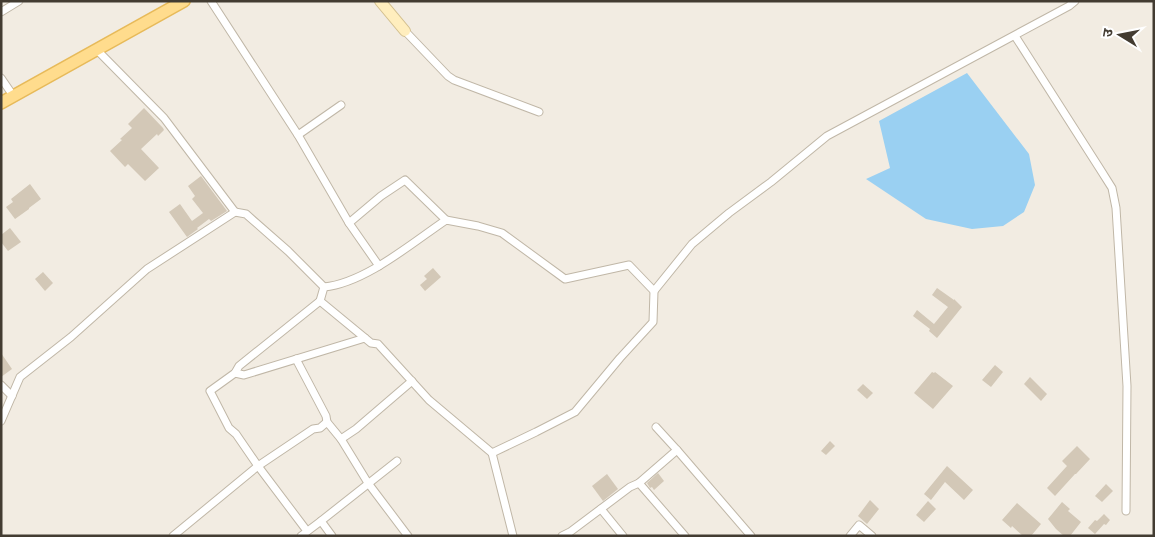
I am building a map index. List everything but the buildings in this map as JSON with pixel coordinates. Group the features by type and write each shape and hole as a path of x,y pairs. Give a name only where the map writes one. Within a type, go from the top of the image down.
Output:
{"main road":[{"path":"1,103 184,1"}],"street":[{"path":"1,12 19,1"},
{"path":"211,1 298,135 349,223 379,266"},
{"path":"380,1 405,31 448,76 538,112"},
{"path":"492,453 575,412 653,322 654,291 692,244 728,213 771,182 827,136 1015,36 1075,1"},
{"path":"1015,36 1112,188 1116,208 1127,386 1126,511"},
{"path":"97,50 164,118 235,212 246,214 288,251 324,287 338,286 379,266 446,220"},
{"path":"1,78 14,97"},
{"path":"298,135 341,105"},
{"path":"349,223 381,196 405,180 446,220 502,233 564,279 629,265 654,291"},
{"path":"1,421 20,377 71,337 147,269 235,212"},
{"path":"324,287 320,301 210,391 230,428 304,533 398,460"},
{"path":"320,301 371,343 378,344 430,400 492,453 513,536"},
{"path":"234,373 244,375 365,338"},
{"path":"296,359 326,416 327,422 341,439 368,483 408,536"},
{"path":"341,439 356,429 412,381"},
{"path":"1,385 12,396"},
{"path":"173,536 258,466 313,429 320,428 327,422"},
{"path":"656,427 751,536"},
{"path":"562,536 571,534 630,487 639,483 677,450"},
{"path":"639,483 685,536"},
{"path":"601,510 623,536"},
{"path":"321,521 332,536"},
{"path":"850,536 859,525 872,536"}],"water":[{"path":"967,73 1029,154 1035,185 1024,212 1003,226 972,229 926,219 866,179 890,168 879,121"}]}
